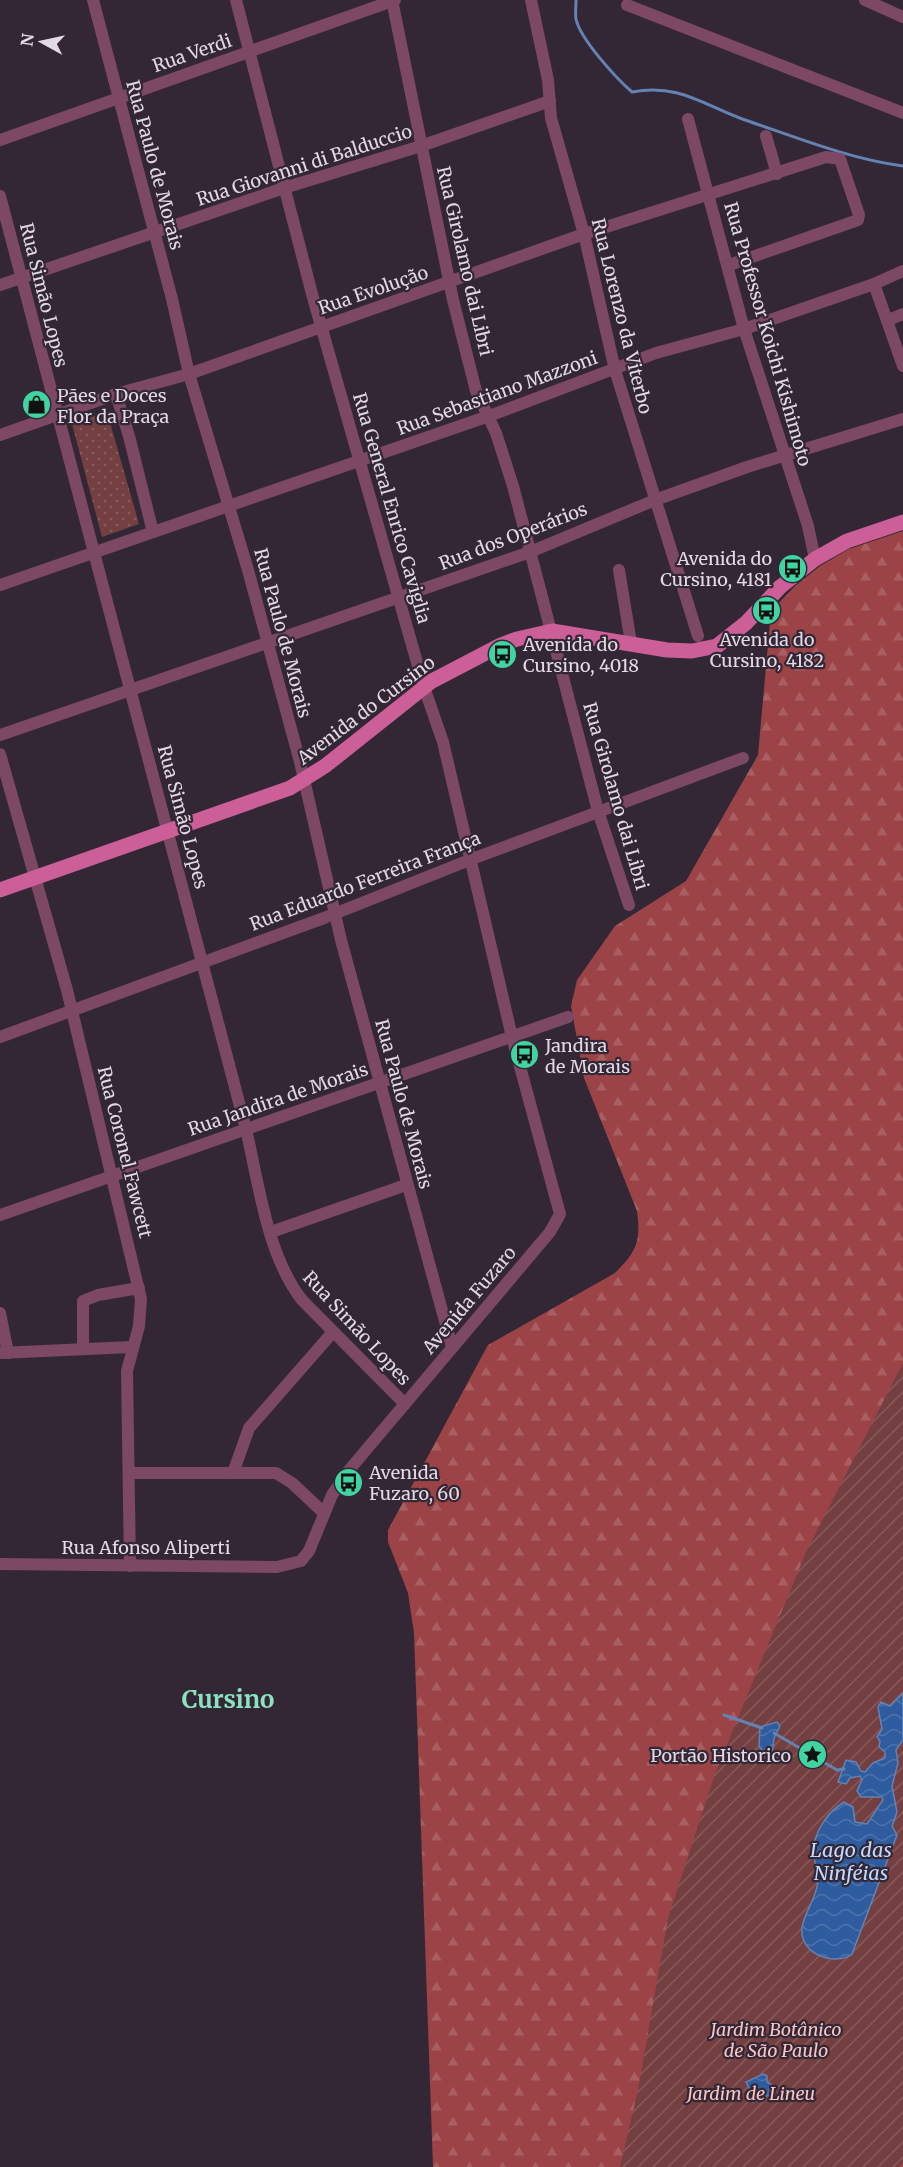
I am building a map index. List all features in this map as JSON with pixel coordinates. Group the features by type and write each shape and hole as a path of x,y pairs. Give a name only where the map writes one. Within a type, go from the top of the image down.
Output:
{"main road":[{"name":"Avenida do Cursino","path":"0,890 303,781 424,687 501,645 517,639 552,631 692,651 717,646 746,623 780,587 815,559 847,541 903,522"}],"street":[{"name":"Rua Paulo de Morais","path":"93,0 155,234 189,374 230,506 406,1185 452,1347"},
{"name":"Rua General Enrico Caviglia","path":"236,0 321,327 424,687 443,742 472,859 484,926 557,1200"},
{"name":"Rua Verdi","path":"0,140 393,0"},
{"name":"Rua Girolamo dai Libri","path":"393,0 449,282 476,391 489,416 513,486 598,811 629,905"},
{"name":"Rua Lorenzo da Viterbo","path":"531,0 548,80 553,126 584,234 615,369 698,636"},
{"path":"865,0 878,3 903,17"},
{"path":"627,5 903,113"},
{"name":"Rua Giovanni di Balduccio","path":"0,285 155,234 284,188 421,146 550,101"},
{"name":"Rua Professor Koichi Kishimoto","path":"688,119 729,265 744,328 815,559"},
{"path":"766,136 777,174"},
{"name":"Rua Evolução","path":"0,435 116,394 189,374 584,234 777,174 832,154 842,162 859,218 729,265"},
{"name":"Rua Simão Lopes","path":"0,196 56,416 246,1129 276,1256 289,1284 405,1404"},
{"name":"Rua Sebastiano Mazzoni","path":"0,585 489,416 672,347 744,328 874,284 903,271"},
{"path":"874,284 903,366"},
{"path":"888,320 903,314"},
{"path":"116,394 153,532"},
{"name":"Rua dos Operários","path":"0,735 530,552 655,500 903,419"},
{"path":"619,570 631,643"},
{"name":"Rua Coronel Fawcett","path":"0,754 71,1011 139,1288 141,1314 131,1347 127,1371 130,1566"},
{"name":"Rua Eduardo Ferreira França","path":"0,1036 335,914 472,859 743,758"},
{"name":"Rua Jandira de Morais","path":"0,1215 568,1017"},
{"path":"271,1232 406,1185"},
{"name":"Avenida Fuzaro","path":"292,1564 301,1561 309,1551 324,1513 350,1469 556,1224 561,1214 557,1200"},
{"path":"83,1348 83,1301 98,1295 139,1288"},
{"path":"0,1313 4,1353 131,1347"},
{"path":"233,1473 249,1428 333,1332"},
{"path":"130,1473 276,1473 292,1483 324,1513"},
{"name":"Rua Afonso Aliperti","path":"0,1564 130,1566 292,1564"}],"green space":[{"path":"107,412 139,524 102,537 72,424"},
{"name":"Jardim de Lineu","path":"903,531 903,2167 433,2167 414,1633 408,1593 388,1542 388,1530 488,1345 615,1273 633,1252 638,1238 637,1211 584,1078 571,1006 577,980 615,926 686,881 758,755 771,611 795,586 820,566 849,549"},
{"name":"Jardim Botânico de São Paulo","path":"903,1363 903,2161 900,2167 620,2167 638,2090 668,1918 715,1774 806,1552"}],"water":[{"name":"Lago das Ninféias","path":"903,1693 903,1740 896,1750 898,1763 892,1786 897,1812 892,1826 897,1835 852,1954 837,1959 820,1956 806,1945 802,1928 817,1886 814,1849 817,1833 831,1812 844,1802 853,1807 855,1822 867,1824 883,1800 882,1797 861,1797 857,1791 862,1780 860,1776 850,1778 846,1784 838,1782 846,1760 856,1762 861,1771 865,1772 873,1763 885,1758 885,1752 879,1747 880,1741 877,1737 882,1729 878,1707 881,1702 890,1706"},
{"path":"777,1722 780,1726 774,1738 772,1754 767,1757 759,1746 760,1727"},
{"path":"763,2074 767,2076 767,2082 771,2084 769,2088 771,2094 753,2102 747,2092 749,2088 746,2082"}],"waterway":[{"path":"576,0 576,19 584,37 632,92 664,90 677,93 823,147 903,166"},
{"path":"724,1715 762,1728"},
{"path":"774,1733 837,1770 844,1769"}],"place":[{"name":"Pães e Doces Flor da Praça","path":"36,405"},
{"name":"Avenida do Cursino, 4181","path":"793,568"},
{"name":"Avenida do Cursino, 4182","path":"767,610"},
{"name":"Avenida do Cursino, 4018","path":"502,654"},
{"name":"Jandira de Morais","path":"524,1055"},
{"name":"Avenida Fuzaro, 60","path":"348,1482"},
{"name":"Portão Historico","path":"812,1755"}],"district":[{"name":"Cursino","path":"228,1699"}]}
